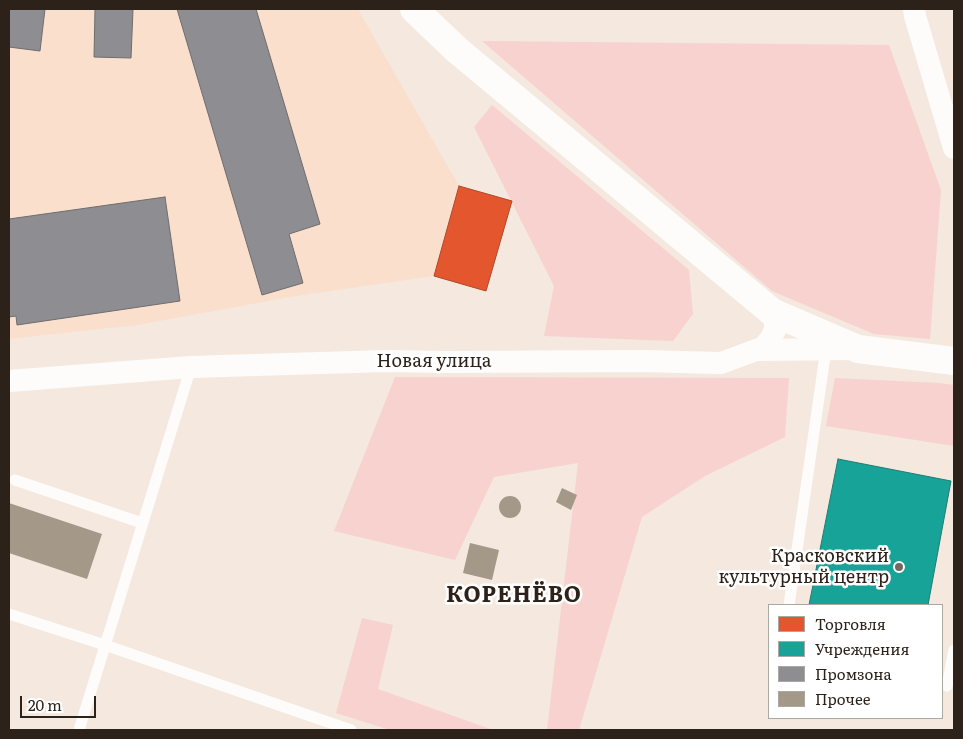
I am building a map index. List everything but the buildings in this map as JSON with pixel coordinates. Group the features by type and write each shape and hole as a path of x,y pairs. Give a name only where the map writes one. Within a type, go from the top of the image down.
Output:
{"main road":[{"name":"Новая улица","path":"414,9 457,50 772,312 858,349 954,361"}],"street":[{"path":"914,9 954,148"},
{"path":"756,350 763,348 775,330 775,320 772,312"},
{"name":"Новая улица","path":"9,381 190,367 385,361 642,361 721,363 756,350 858,349"}],"lane":[{"path":"789,604 826,349"},
{"path":"79,730 190,367"},
{"path":"15,480 142,523"},
{"path":"9,614 351,730"},
{"path":"948,686 954,650"}],"shaded area":[{"path":"9,9 358,9 459,186 434,276 296,296 137,325 9,339"},
{"path":"482,41 889,45 941,190 930,339 874,334 772,291"},
{"path":"492,105 689,270 693,314 673,341 544,336 554,286 474,127"},
{"path":"395,377 789,378 785,437 705,476 642,517 579,730 547,730 578,463 494,477 455,560 334,531"},
{"path":"835,378 954,385 954,446 826,426"},
{"path":"362,618 393,625 378,689 493,730 390,730 336,713"}],"place":[{"name":"Красковский культурный центр","path":"899,567"}],"district":[{"name":"КОРЕНЁВО","path":"514,596"}]}
